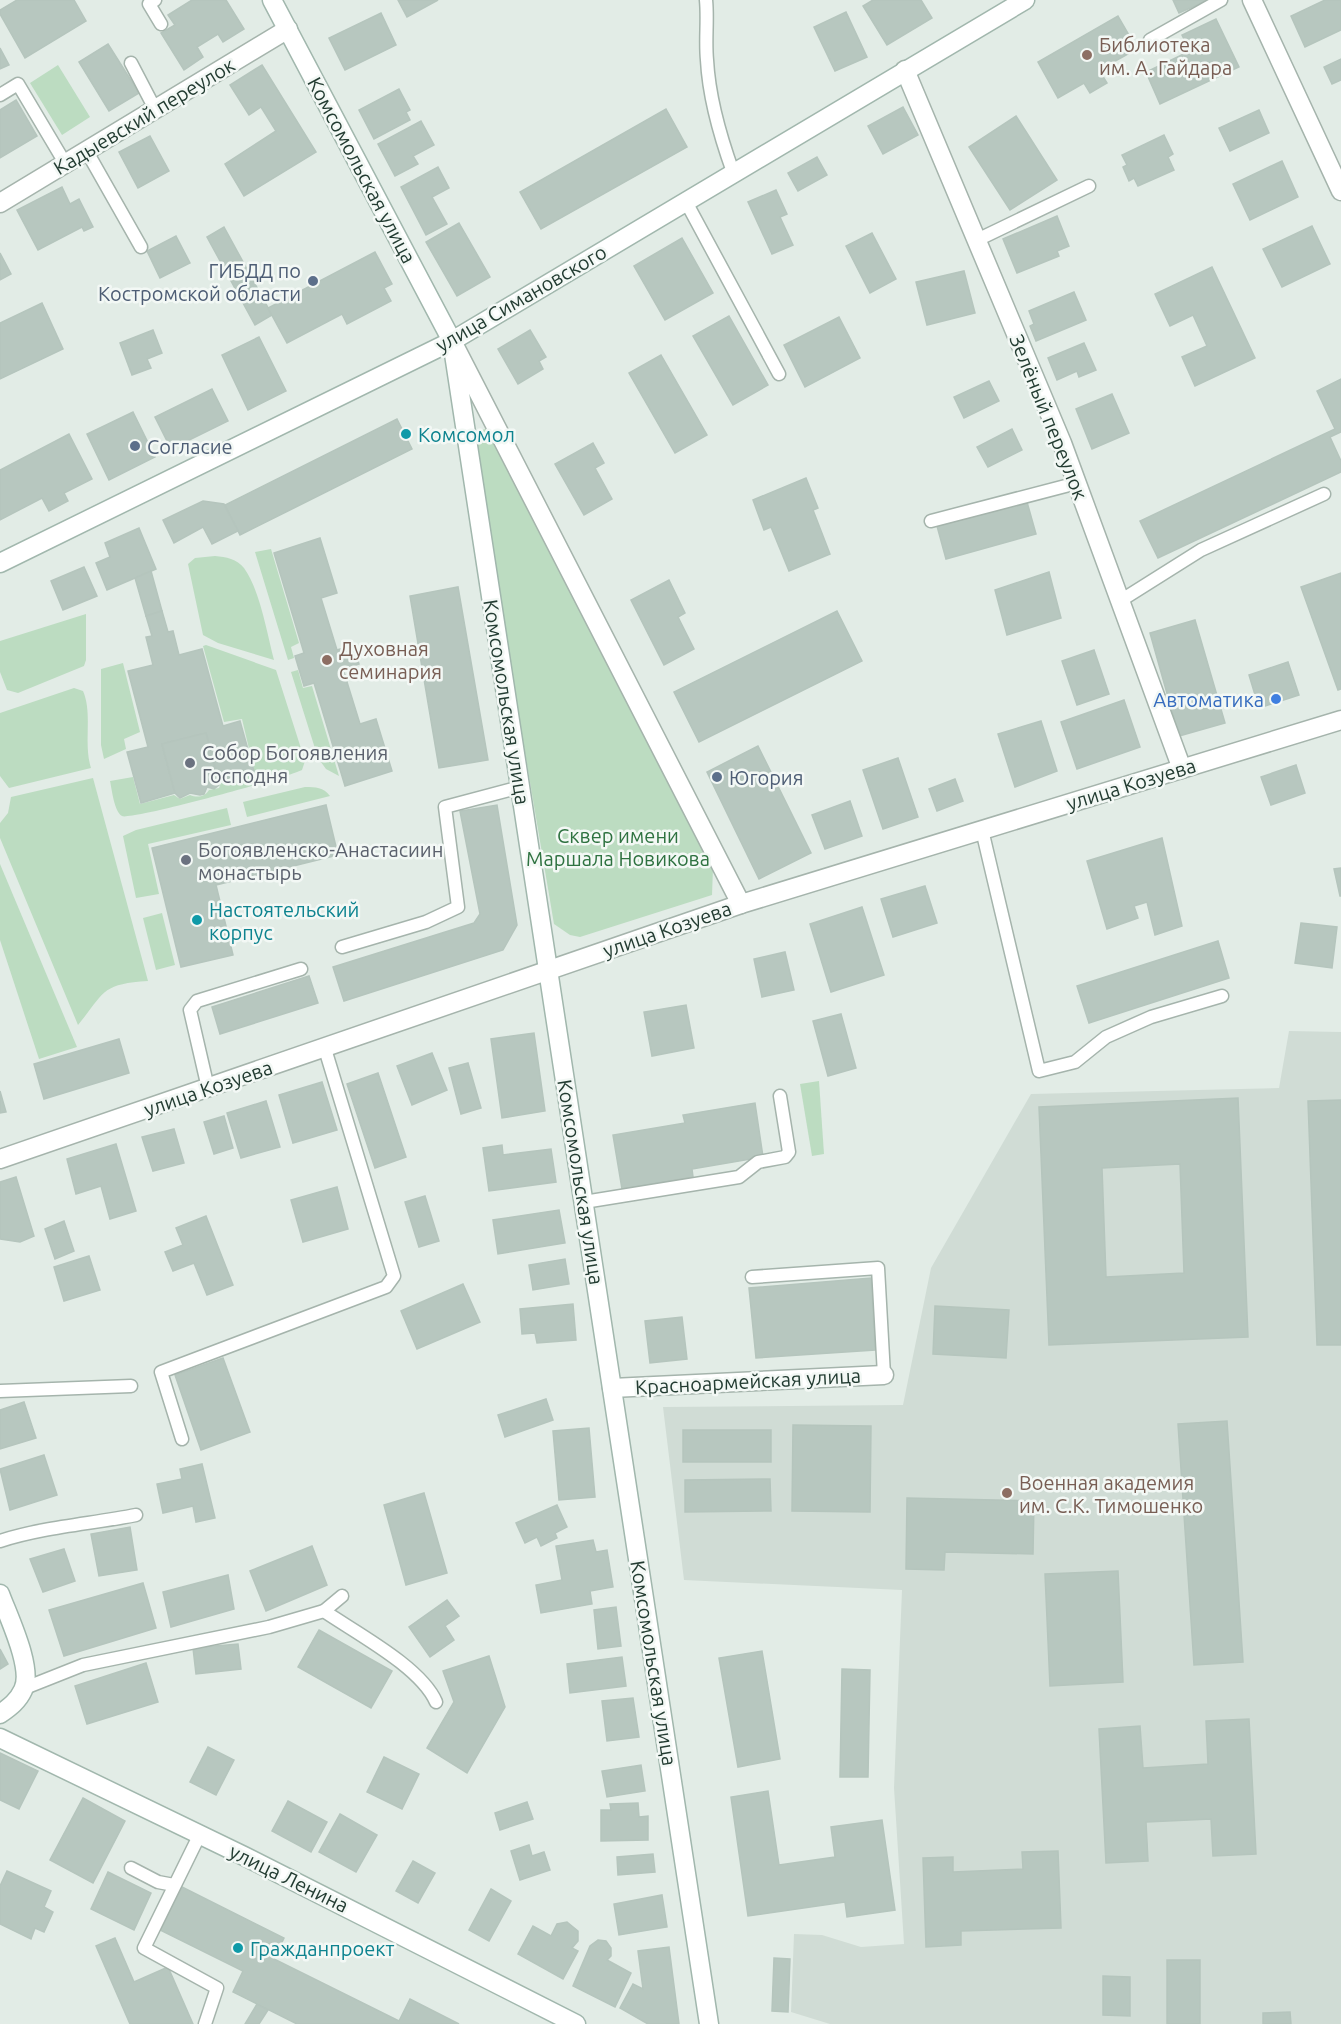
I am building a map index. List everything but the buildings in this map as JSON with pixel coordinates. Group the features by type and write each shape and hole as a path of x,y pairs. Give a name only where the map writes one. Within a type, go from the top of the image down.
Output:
{"street":[{"name":"Комсомольская улица","path":"272,0 452,341 741,904"},
{"name":"улица Симановского","path":"0,563 452,341 1025,0"},
{"path":"1252,0 1341,191"},
{"name":"Кадыевский переулок","path":"0,203 288,29"},
{"name":"Зелёный переулок","path":"905,70 1077,483 1182,769"},
{"name":"Комсомольская улица","path":"452,341 709,2024"},
{"name":"улица Козуева","path":"0,1159 325,1049 548,968 741,904 1341,720"},
{"name":"Красноармейская улица","path":"612,1388 884,1374"},
{"path":"0,1594 24,1663 25,1688 13,1705 0,1714"},
{"name":"улица Ленина","path":"0,1738 200,1834 576,2024"}],"lane":[{"path":"155,0 149,4 161,24"},
{"path":"706,0 709,21 706,58 710,95 733,172"},
{"path":"1150,40 1221,0"},
{"path":"131,63 155,109"},
{"path":"0,95 18,84 65,163"},
{"path":"86,150 141,247"},
{"path":"976,240 1089,186"},
{"path":"686,200 779,374"},
{"path":"931,521 1077,483"},
{"path":"1120,601 1201,550 1324,494"},
{"path":"342,947 426,922 458,907 445,807 520,787"},
{"path":"982,830 1039,1071 1076,1062 1106,1037 1151,1017 1222,996"},
{"path":"208,1088 190,1010 197,1001 301,969"},
{"path":"182,1439 161,1372 386,1287 394,1276 325,1049"},
{"path":"584,1202 739,1176 758,1162 785,1157 789,1152 780,1096"},
{"path":"752,1277 878,1268 884,1374"},
{"path":"0,1391 130,1386"},
{"path":"0,1541 39,1529 78,1526 136,1515"},
{"path":"25,1688 83,1665 269,1627 324,1611 342,1596"},
{"path":"324,1611 430,1688 436,1702"},
{"path":"200,1834 144,1948 217,1988 204,2024"},
{"path":"131,1868 158,1882 174,1886"}],"shaded area":[{"name":"Военная академия им. С.К. Тимошенко","path":"1289,1031 1341,1032 1341,2024 830,2024 791,2012 794,1934 822,1935 861,1947 904,1944 894,1788 902,1590 684,1580 663,1407 903,1405 931,1268 1031,1094 1279,1088"}],"green space":[{"path":"58,65 90,117 62,135 30,83"},
{"name":"Сквер имени Маршала Новикова","path":"489,428 713,868 712,895 580,937 570,935 554,924 471,433"},
{"path":"271,549 299,643 291,647 294,658 288,660 255,552"},
{"path":"215,556 238,562 250,577 259,600 274,660 218,643 203,635 188,564 195,558"},
{"path":"86,614 84,666 18,693 7,690 0,672 0,641"},
{"path":"206,645 276,670 305,761 302,770 178,806 122,816 115,805 110,781 133,777 140,804 174,795 180,799 190,795 201,796 209,790 219,788 221,783 255,774 242,719 224,722 203,646"},
{"path":"123,663 140,732 124,739 126,749 104,759 101,745 101,669"},
{"path":"298,670 303,688 312,686 339,776 326,769 318,758 291,672"},
{"path":"74,688 83,691 86,700 91,768 9,788 0,776 0,713"},
{"path":"93,778 148,981 121,984 112,988 100,997 78,1025 0,838 0,823 8,813 11,797"},
{"path":"305,787 319,788 330,796 247,817 243,802"},
{"path":"227,808 231,825 148,844 159,894 136,898 123,836 136,830"},
{"path":"0,864 77,1047 39,1059 0,940"},
{"path":"162,913 175,965 156,970 143,918"},
{"path":"819,1081 824,1154 812,1156 800,1084"}],"place":[{"name":"Библиотека им. А. Гайдара","path":"1087,55"},
{"name":"ГИБДД по Костромской области","path":"313,281"},
{"name":"Комсомол","path":"406,434"},
{"name":"Согласие","path":"135,446"},
{"name":"Духовная семинария","path":"327,660"},
{"name":"Автоматика","path":"1276,699"},
{"name":"Собор Богоявления Господня","path":"190,763"},
{"name":"Югория","path":"717,777"},
{"name":"Богоявленско-Анастасиин монастырь","path":"186,860"},
{"name":"Настоятельский корпус","path":"197,920"},
{"name":"Военная академия им. С.К. Тимошенко","path":"1007,1493"},
{"name":"Гражданпроект","path":"238,1948"}]}
